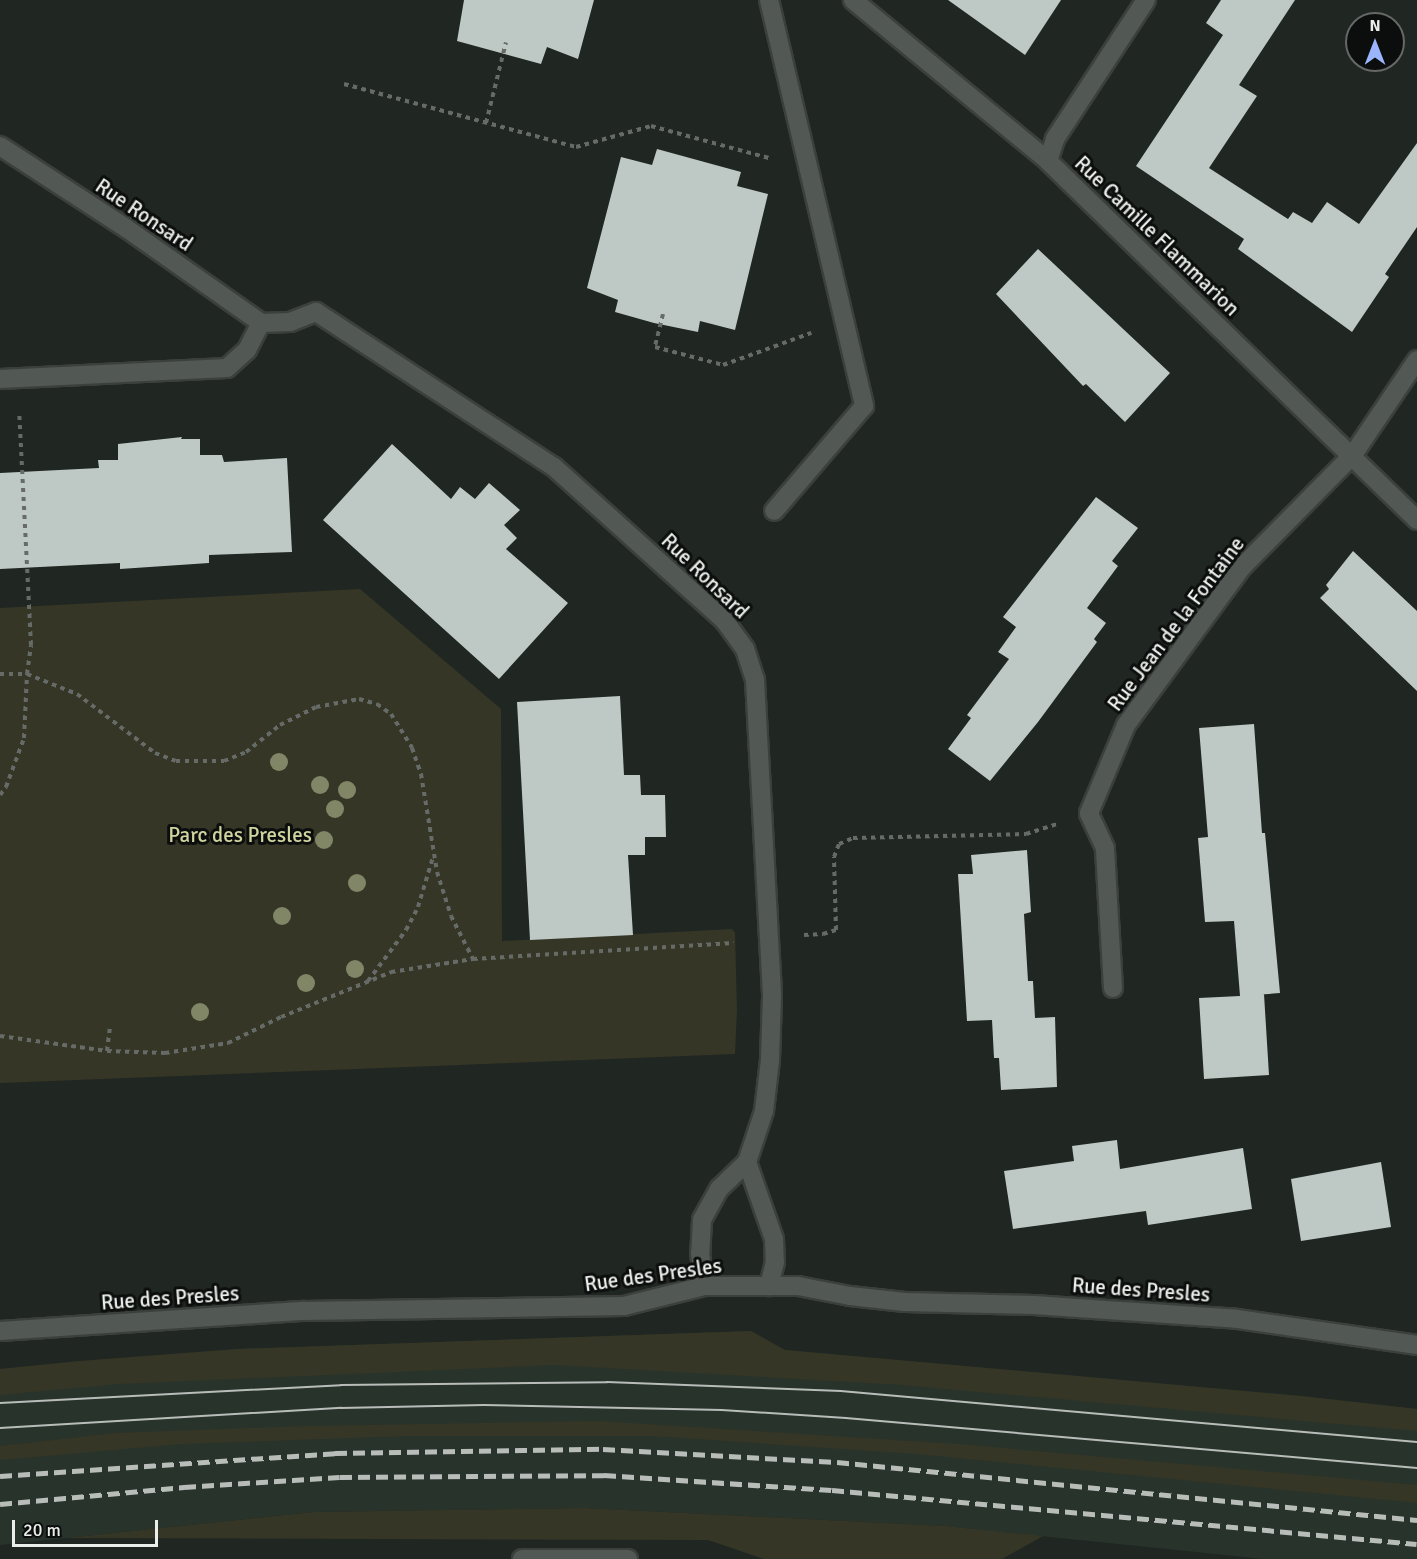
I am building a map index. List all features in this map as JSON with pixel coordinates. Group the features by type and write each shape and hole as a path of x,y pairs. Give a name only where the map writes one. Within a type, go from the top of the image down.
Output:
{"street":[{"path":"769,0 864,406 774,512"},
{"name":"Rue Camille Flammarion","path":"852,0 1048,161 1417,520"},
{"path":"1048,161 1055,139 1146,0"},
{"name":"Rue Ronsard","path":"0,146 126,228 261,323 291,322 316,312 554,467 724,620 745,649 755,680 770,936 772,996 770,1060 764,1111 747,1162 719,1189 702,1220 700,1253 704,1286"},
{"path":"8,379 227,368 247,350 261,323"},
{"name":"Rue Jean de la Fontaine","path":"1089,813 1126,725 1243,566 1352,456 1417,360"},
{"path":"1089,813 1105,848 1113,988"},
{"path":"747,1162 774,1239 775,1262 769,1286"},
{"name":"Rue des Presles","path":"0,1331 304,1311 624,1306 704,1286 798,1286 850,1296 905,1302 1034,1305 1237,1319 1417,1345"},
{"path":"522,1559 628,1559"}],"path":[{"path":"486,123 506,42"},
{"path":"344,84 576,147 651,126 767,158 806,153"},
{"path":"663,314 655,347 723,364 845,321"},
{"path":"0,795 6,786 24,738 27,674 31,645 31,600 8,379"},
{"path":"0,674 27,674 77,694 155,753 176,761 224,760 246,752 280,725 316,707 359,699 377,704 392,714 412,748 421,774 434,856 451,916 473,958"},
{"path":"0,1036 107,1051 165,1053 228,1043 281,1017 392,972 473,958 736,943 770,936 823,934 836,930 834,857 839,844 853,838 1026,834 1089,813"},
{"path":"368,982 406,930 418,907 434,856"},
{"path":"107,1051 110,1028"}],"shaded area":[{"path":"751,1331 785,1350 1301,1396 1417,1409 1417,1559 1264,1559 944,1526 585,1508 314,1512 0,1545 0,1369 237,1349"}],"green space":[{"name":"Parc des Presles","path":"360,589 501,709 502,941 732,929 735,933 737,1010 735,1054 0,1083 0,608"},
{"path":"751,1331 785,1350 1301,1396 1417,1409 1417,1431 901,1385 554,1365 120,1384 0,1395 0,1369 79,1361 237,1349"},
{"path":"599,1421 958,1444 1417,1485 1417,1503 917,1454 652,1436 408,1436 183,1444 0,1460 0,1446 116,1433 307,1426"},
{"path":"585,1508 945,1526 1043,1536 1002,1559 764,1559 708,1540 66,1538 314,1512"}],"building":[{"path":"464,0 594,0 578,59 547,47 541,64 457,41"},
{"path":"948,0 1061,0 1025,55"},
{"path":"1221,0 1295,0 1239,85 1257,96 1209,168 1288,219 1293,212 1312,223 1327,202 1359,224 1417,143 1417,227 1385,274 1389,277 1352,332 1238,249 1244,239 1136,166 1223,35 1206,23"},
{"path":"657,149 741,172 737,186 768,194 735,330 700,321 698,332 615,312 618,300 587,288 621,157 652,165"},
{"path":"1038,249 1170,373 1125,422 1086,384 1083,386 996,294"},
{"path":"182,437 181,439 200,439 200,455 222,455 224,462 287,458 292,552 209,555 209,563 120,569 120,563 0,569 0,473 99,468 98,460 118,460 118,444"},
{"path":"392,444 451,499 460,487 475,499 489,483 520,510 504,525 517,538 506,549 568,603 499,679 323,520"},
{"path":"1096,497 1138,528 1112,561 1118,566 1087,608 1106,623 1094,639 1097,642 1038,722 990,781 948,749 971,718 967,715 1009,659 998,652 1016,627 1003,617"},
{"path":"1353,551 1417,611 1417,691 1320,598 1329,589 1326,585"},
{"path":"620,696 624,775 640,775 641,795 665,795 666,837 645,837 645,855 628,855 633,935 530,940 517,702"},
{"path":"1254,724 1262,833 1265,833 1280,993 1264,994 1269,1075 1204,1079 1199,998 1240,996 1234,921 1205,922 1198,838 1208,837 1199,728"},
{"path":"1027,850 1031,912 1024,914 1028,981 1033,981 1035,1018 1055,1017 1057,1087 1001,1090 999,1058 994,1058 992,1020 967,1021 958,874 973,874 971,855"},
{"path":"1117,1140 1120,1169 1243,1148 1252,1209 1148,1225 1146,1211 1013,1229 1004,1171 1074,1161 1072,1146"},
{"path":"1381,1162 1391,1227 1301,1241 1291,1179"}],"tram line":[{"path":"0,1403 341,1385 607,1382 841,1391 1417,1442"},
{"path":"0,1428 341,1408 484,1405 722,1410 846,1418 1417,1468"}],"railway":[{"path":"0,1476 335,1453 603,1449 837,1462 1417,1520"},
{"path":"0,1504 184,1487 340,1477 604,1475 832,1490 1417,1544"}]}
